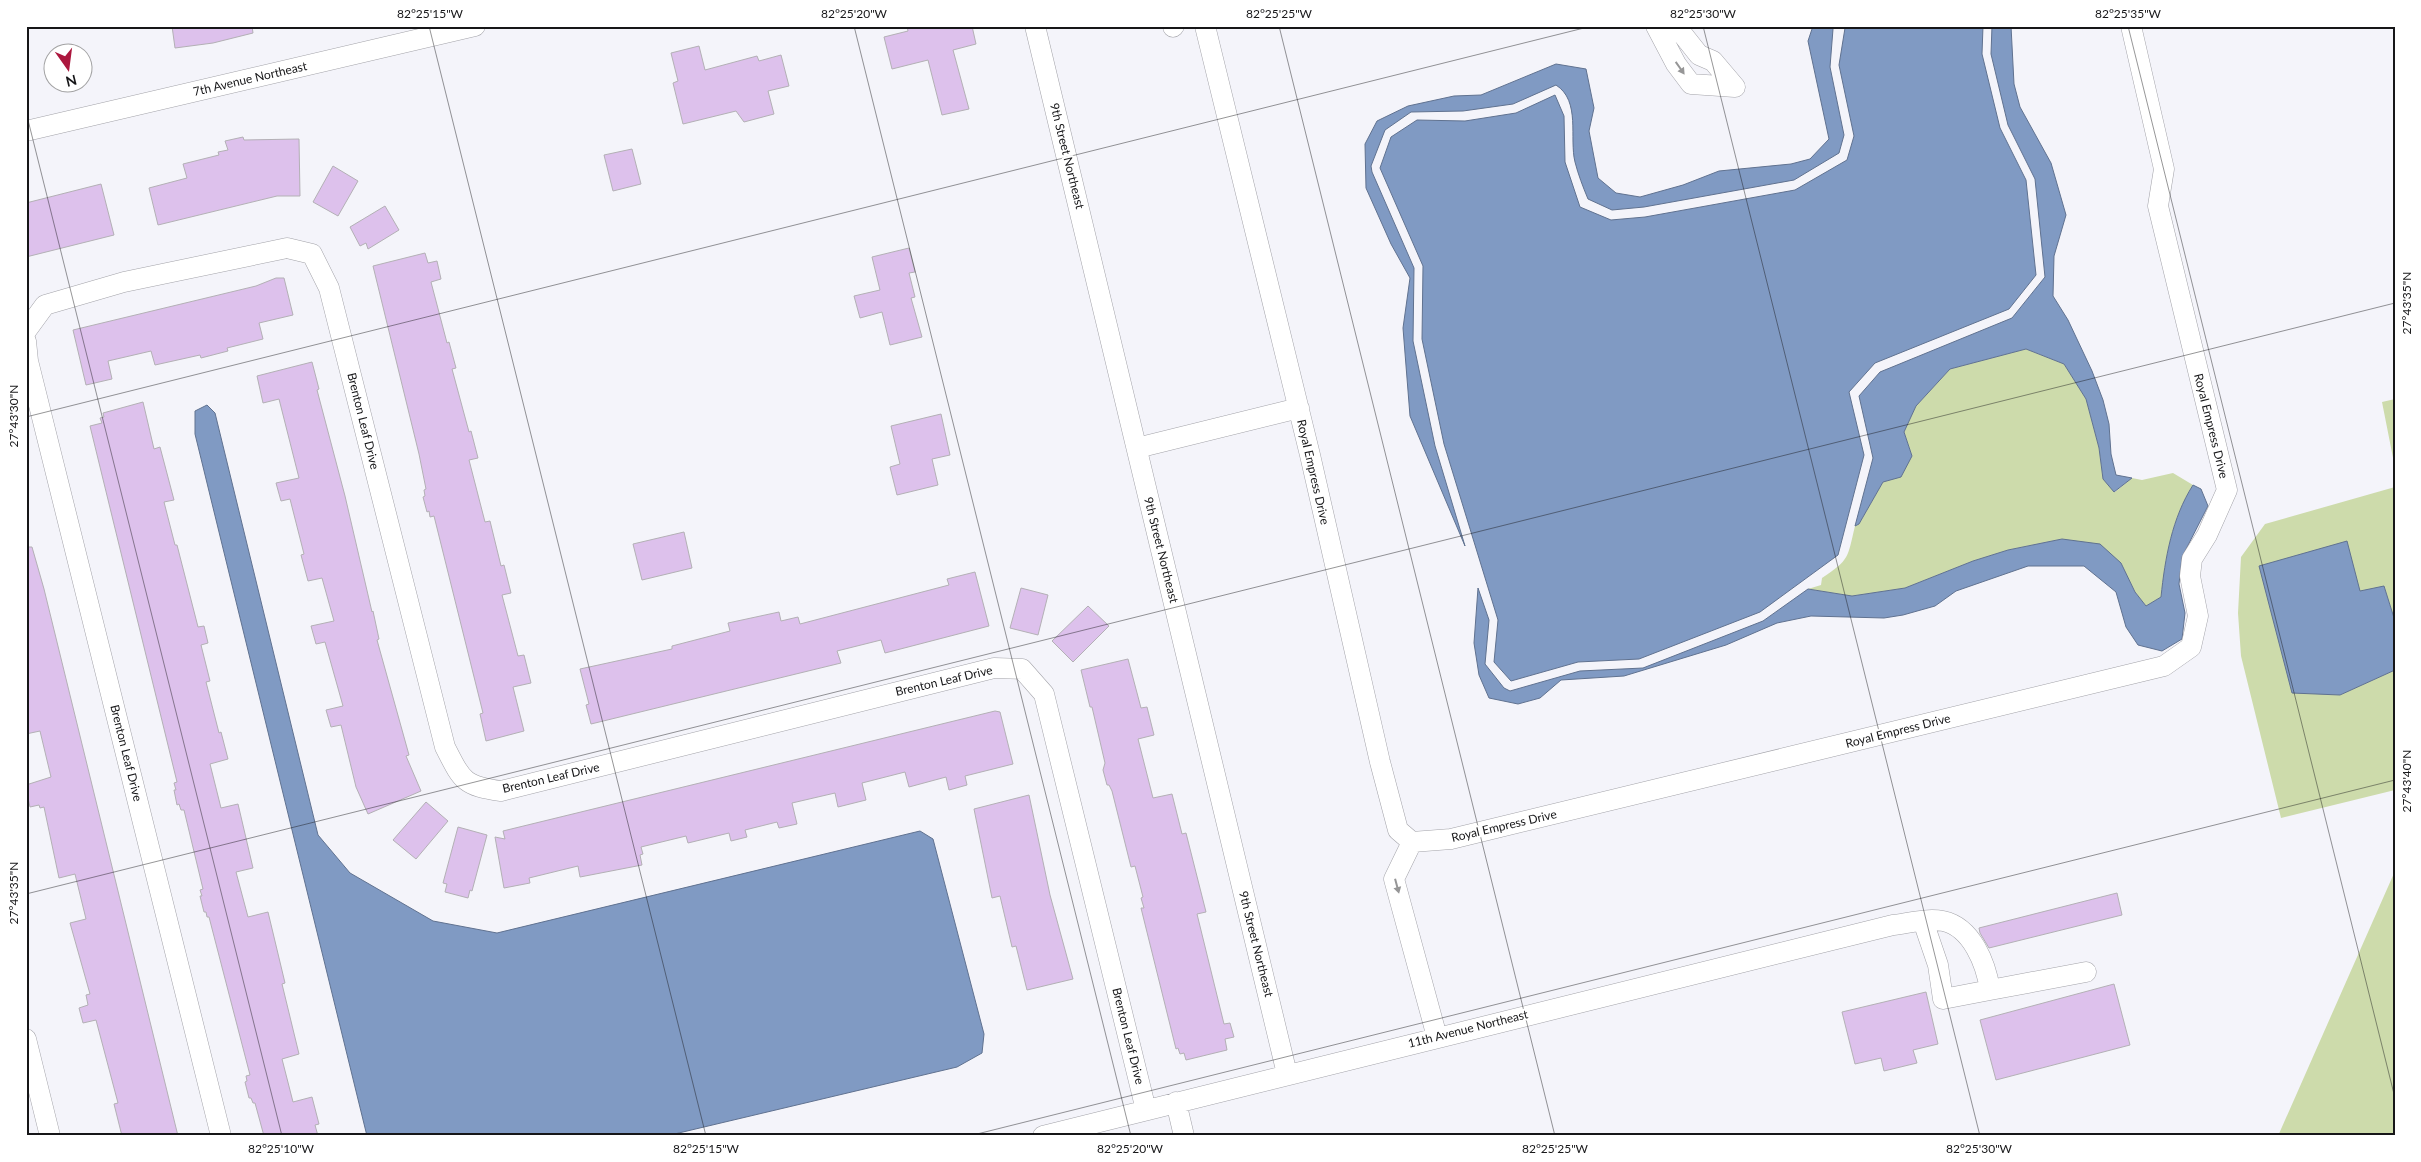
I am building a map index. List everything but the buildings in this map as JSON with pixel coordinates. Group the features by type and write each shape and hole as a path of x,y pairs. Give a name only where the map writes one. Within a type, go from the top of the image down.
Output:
{"street":[{"name":"7th Avenue Northeast","path":"26,131 475,26"},
{"name":"9th Street Northeast","path":"1035,26 1287,1074"},
{"name":"Royal Empress Drive","path":"1205,26 1298,408 1382,772 1398,830 1412,842 1451,839 2164,666 2191,647 2198,616 2190,576 2192,559 2207,535 2227,490 2158,206 2164,169 2131,26"},
{"path":"1656,26 1676,64 1691,84 1735,87 1713,61 1699,55 1676,26"},
{"name":"Brenton Leaf Drive","path":"26,331 45,305 124,282 287,248 312,254 329,288 445,747 458,773 475,787 501,791 994,668 1022,669 1044,694 1146,1110"},
{"name":"Brenton Leaf Drive","path":"26,341 33,380 221,1136"},
{"name":"Royal Empress Drive","path":"1137,448 1298,408"},
{"path":"1412,842 1394,879 1437,1037"},
{"path":"1923,921 1938,965 1944,999 2086,972"},
{"name":"11th Avenue Northeast","path":"1043,1136 1893,925 1923,921 1943,921 1963,930 1987,971 1990,990"},
{"path":"26,1039 50,1136"},
{"path":"1176,1102 1184,1136"}],"green space":[{"path":"2026,349 2064,364 2086,399 2099,448 2103,479 2115,492 2132,478 2142,480 2173,473 2193,485 2180,511 2171,539 2161,597 2146,606 2135,592 2121,563 2062,539 2008,550 1973,561 1905,588 1852,596 1808,589 1821,585 1822,578 1843,562 1848,552 1855,526 1859,524 1883,482 1912,456 1904,432 1916,406 1950,369"},
{"path":"2395,399 2395,468 2382,402"},
{"path":"2395,487 2395,621 2384,586 2340,695 2395,670 2395,790 2281,818 2241,656 2238,613 2241,557 2265,524"},
{"path":"2395,871 2395,1136 2278,1136"}],"water":[{"path":"1813,26 1836,26 1833,29 1830,67 1844,135 1839,153 1794,180 1644,207 1612,210 1588,199 1573,152 1573,120 1569,100 1556,85 1513,104 1463,111 1411,112 1385,130 1371,166 1372,172 1414,268 1413,341 1435,446 1465,546 1410,416 1403,328 1410,278 1391,244 1366,188 1365,144 1377,121 1408,106 1454,96 1481,95 1556,64 1586,69 1594,108 1589,131 1598,178 1616,193 1640,197 1683,185 1719,171 1791,164 1810,159 1829,139 1808,41"},
{"path":"1848,26 1983,26 1982,54 2000,128 2026,180 2036,275 2009,309 1875,363 1849,392 1864,455 1838,555 1760,612 1639,659 1578,662 1511,681 1494,662 1498,620 1444,444 1422,339 1423,266 1380,168 1391,137 1417,120 1465,121 1516,113 1555,95 1564,116 1565,162 1580,207 1611,220 1645,217 1795,190 1847,160 1854,136 1839,65 1845,28"},
{"path":"1992,26 2011,26 2014,84 2020,107 2051,163 2066,215 2054,256 2053,296 2068,320 2092,371 2103,400 2109,424 2111,454 2116,475 2132,478 2114,492 2103,479 2099,448 2086,399 2064,364 2026,349 1950,369 1916,406 1904,432 1912,456 1901,477 1883,482 1859,524 1855,526 1873,458 1859,396 1880,372 2012,318 2045,277 2035,179 2008,125 1991,54"},
{"path":"207,405 215,413 318,835 350,873 433,921 497,933 920,831 933,839 984,1034 982,1053 957,1067 666,1136 367,1136 195,434 195,411"},
{"path":"2193,485 2201,489 2208,506 2182,557 2179,584 2185,613 2182,639 2162,651 2138,645 2126,627 2116,592 2084,566 2028,566 1956,591 1935,606 1903,615 1884,618 1811,616 1777,623 1726,645 1624,676 1561,680 1540,698 1518,704 1489,698 1479,675 1474,643 1478,588 1489,620 1485,664 1504,688 1510,691 1580,671 1643,668 1763,621 1808,589 1852,596 1905,588 1973,561 2008,550 2062,539 2100,544 2121,563 2135,592 2146,606 2161,597 2165,568 2175,525"},
{"path":"2347,541 2360,591 2384,586 2395,621 2395,670 2340,695 2292,693 2259,566"}]}
